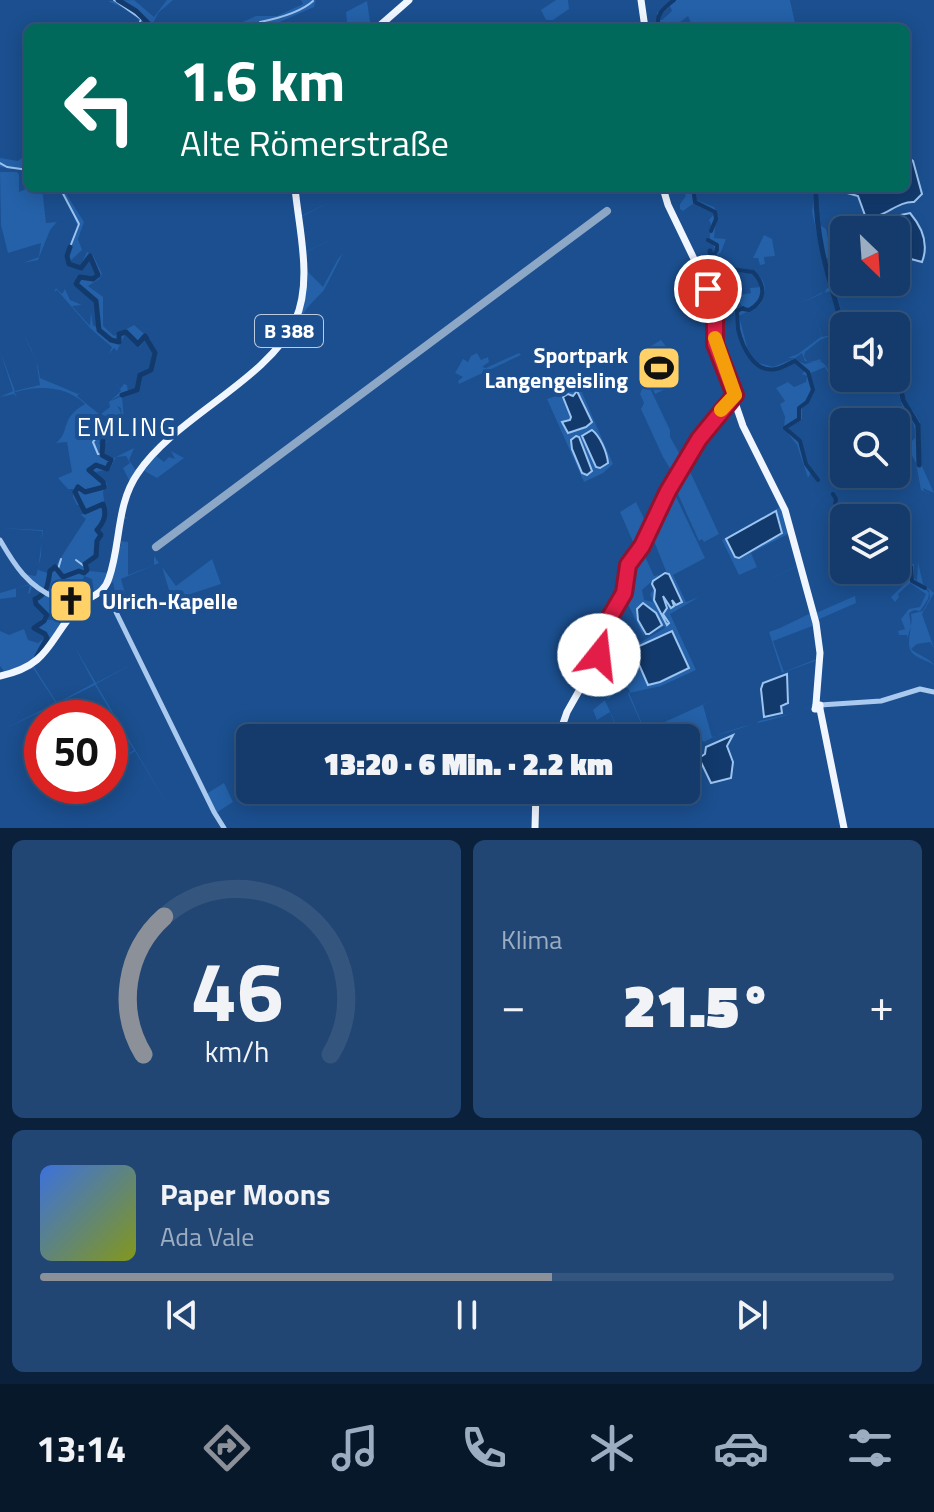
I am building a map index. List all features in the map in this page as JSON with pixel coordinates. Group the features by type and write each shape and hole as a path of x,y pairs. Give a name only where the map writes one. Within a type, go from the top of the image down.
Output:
{"main road":[{"path":"382,24 409,0"},
{"path":"641,0 644,24"},
{"name":"B 388","path":"102,591 110,577 124,503 138,472 161,448 267,357 294,322 301,304 304,282 295,192"},
{"path":"664,192 709,290 715,314 715,344 735,395 743,426 783,504 815,615 820,651 819,707 844,828"},
{"path":"562,724 597,660 610,617 624,593 628,565 642,546 668,491 699,439 735,395"},
{"path":"0,676 22,671 36,662 80,605 102,591"},
{"path":"535,828 536,804"}],"street":[{"path":"0,540 20,573 46,592 80,605"},
{"path":"102,591 113,606 224,828"},
{"path":"819,707 881,701 920,689 934,692"}],"shaded area":[{"path":"134,0 154,17 167,0 173,0 158,13 153,24 139,24 134,14 108,1"},
{"path":"301,0 316,0 314,7 275,24 238,24 256,16 277,16 303,4"},
{"path":"556,0 568,0 569,9 553,20 546,20 541,10"},
{"path":"671,0 790,0 795,24 691,24 688,16 677,24 658,24 657,12 660,13 659,20 662,20 672,11 670,6 663,13 660,11"},
{"path":"367,1 370,22 349,24 346,12"},
{"path":"24,157 24,170 0,167 0,158 18,161"},
{"path":"910,158 922,194 914,202 876,216 865,216 858,196 844,192 910,192"},
{"path":"0,172 17,172 19,192 42,192 46,223 59,219 50,230 38,260 23,263 39,257 41,243 8,253 1,225"},
{"path":"61,192 65,192 84,222 78,239 82,250 69,262 80,267 87,252 93,255 102,274 88,286 106,299 103,297 103,326 114,336 134,325 150,339 157,355 151,372 142,374 137,390 117,397 111,401 122,396 124,420 122,423 121,408 117,406 121,416 119,426 111,434 100,438 101,446 110,438 104,445 105,456 116,457 110,469 96,472 107,484 103,492 106,517 98,529 104,535 97,557 87,566 90,571 109,573 116,536 109,575 100,591 94,592 92,579 84,576 81,585 74,586 72,591 64,591 63,600 33,582 29,582 32,586 28,594 30,585 18,588 30,584 14,566 0,538 23,574 36,576 38,566 38,570 51,574 86,519 81,515 84,513 81,505 77,505 73,497 73,489 68,489 58,478 72,472 67,442 56,443 68,420 85,404 70,394 52,389 34,388 16,392 14,391 17,398 14,394 0,397 13,391 0,351 15,391 40,385 36,361 40,378 78,394 81,392 77,396 99,414 101,427 106,432 114,420 101,414 110,407 109,402 121,391 111,376 120,389 124,384 128,392 132,391 140,372 149,368 154,357 146,338 140,347 125,334 117,351 114,348 109,354 112,347 91,329 57,290 54,292 56,288 62,294 65,289 70,300 82,305 72,306 90,326 91,312 93,325 98,329 94,300 73,285 79,277 89,279 97,276 89,258 81,269 68,264 68,250 78,227"},
{"path":"684,192 695,192 696,200 714,207 717,212 714,238 726,239 721,252 716,255 720,265 755,273 764,285 760,305 739,316 747,347 745,350 734,312 742,306 735,296 751,293 750,288 762,287 753,273 725,271 712,261 715,249 709,243 709,220 714,214 694,203 683,211 680,204 686,196"},
{"path":"814,192 819,192 817,206 820,225 826,229 830,244 830,260 826,258 830,270 830,291 824,293 829,287 812,212"},
{"path":"910,213 918,224 925,249 922,262 910,259 910,216 901,215"},
{"path":"299,218 305,252 347,232 306,252 307,271 323,287 343,253 324,290 288,335 301,305"},
{"path":"764,235 772,239 775,256 764,257 765,264 760,265 758,258 753,258"},
{"path":"832,296 837,296 842,312 838,312"},
{"path":"830,335 805,352 807,361 805,361 802,353 788,358 822,336"},
{"name":"Sportpark Langengeisling","path":"661,340 668,349 680,382 655,394 638,354"},
{"path":"477,353 481,360 488,357 489,362 482,367 486,368 519,353 521,355 459,384 463,377 455,373 463,359 468,362"},
{"path":"793,359 805,364 813,362 810,362 820,361 824,365 822,362 827,368 830,375 825,367 811,373 807,369 815,391 802,408 802,419 788,429 802,442 807,462 815,473 811,472 808,478 797,445 784,428 785,417 780,404 785,401 776,388 788,382 794,387 806,382 807,376 802,374 804,368 794,363 776,370 757,365 773,367"},
{"path":"646,380 683,460 674,475 641,409 644,403 640,394"},
{"path":"580,388 613,464 603,473 584,482 547,399","holes":["575,395 582,398 592,422 568,433 562,422 571,417 563,397","597,434 608,462 598,468 582,436","576,437 592,471 584,475 572,449"]},
{"path":"577,391 592,422 568,433 562,422 571,417 563,397 568,394 573,396"},
{"path":"899,392 902,392 920,422 921,464 934,493 923,488 934,496 921,490 916,463 910,452 915,431 910,408 903,408"},
{"path":"592,430 605,449 608,463 600,468 596,467 582,436"},
{"path":"576,436 592,471 587,475 582,473 572,449 571,440"},
{"path":"151,445 158,448 131,481 120,517 130,482 123,468 130,463 126,456 116,457 134,448 129,460 136,471 157,449"},
{"path":"171,451 184,458 157,478 141,469 155,455 164,462 169,457 175,459"},
{"path":"686,463 719,534 704,542 702,539 699,541 673,483"},
{"path":"671,486 705,558 673,575 686,602 699,597 670,614 696,670 661,686 629,693 642,724 628,694 628,688 622,688 608,699 603,696 591,673 568,712 566,722 567,715 568,711 569,709 596,664 594,678 604,662 598,661 602,645 609,620 621,598 606,635 608,659 665,628 658,630 662,625 660,621 642,603 637,610 644,637 623,594 627,568 645,543 643,552 654,576 659,575 642,590 644,600 653,602 650,594 654,589 654,600 666,625 669,623 662,614 667,608 663,595 671,608 674,606 672,600 676,605 682,602 650,531","holes":["672,631 689,668 649,685 634,653 635,648"]},
{"path":"636,502 649,529 642,541 634,544 620,512"},
{"path":"782,506 800,565 763,582 799,565 790,533 751,553 757,567 739,575 722,540","holes":["777,512 783,533 739,558 735,557 726,539"]},
{"path":"776,511 782,533 739,558 735,557 726,539"},
{"path":"122,516 128,518 123,519 119,541 128,542 128,575 154,565 154,556 159,563 121,579 128,604 117,600 117,610 104,592 115,593 113,582 110,583 115,546 121,546 121,542 117,541"},
{"path":"212,559 221,584 172,600 162,567 176,586"},
{"path":"918,562 923,584 934,593 922,614 934,648 930,642 917,644 911,649 934,665 912,652 910,648 911,626 907,639 907,635 899,635 898,631 905,629 901,619 909,609 920,607 926,594 910,583 910,564 914,564 914,578 917,581","holes":["923,586 929,590 930,598 923,611 911,614 911,626 909,613 920,611 928,599 929,593"]},
{"path":"665,573 669,574 682,602 676,605 672,600 674,606 671,608 663,596 667,608 663,614 669,623 667,625 654,600 652,584"},
{"path":"905,584 909,584 898,594 895,602 891,597"},
{"path":"16,588 16,597 0,599 0,593"},
{"path":"44,592 55,598 48,620 57,619 58,623 65,623 54,632 57,635 27,668 0,673 4,671 0,666 0,631 9,635 24,629 28,640 38,643 46,637 32,629 46,614 34,601"},
{"path":"855,596 856,603 817,620 821,652 819,701 823,704 884,700 827,707 832,705 821,705 818,700 820,661 814,611 816,613"},
{"path":"643,603 656,613 662,625 649,634 638,620 637,609"},
{"path":"813,612 815,625 773,641 784,672 819,658 816,632 820,661 815,704 796,712 814,704 818,660 782,673 769,632"},
{"path":"672,631 689,668 648,685 634,653 635,648"},
{"path":"73,644 96,683 138,661 96,684 106,700 95,685 63,700 94,683"},
{"path":"43,657 34,667 55,700 33,668 0,678"},
{"path":"787,674 788,703 781,706 782,713 764,717 763,683"},
{"path":"724,695 703,705 712,737 718,735 704,742 700,738 700,724 660,724"},
{"path":"605,700 616,724 610,712 597,720 593,710"},
{"path":"733,735 727,746 733,762 731,778 711,783 700,760 706,747"},
{"path":"128,738 171,810 135,751 128,755 134,750"},
{"path":"224,783 233,802 216,813 206,794"}],"waterway":[{"path":"114,0 141,19 139,24"},
{"path":"118,0 136,11 148,24"},
{"path":"658,24 659,16 674,0"},
{"path":"260,22 295,12 313,1"},
{"path":"0,163 24,169"},
{"path":"62,192 79,224 70,247"},
{"path":"694,192 695,202 715,212 716,219 711,231"},
{"path":"816,192 823,255 839,312"},
{"path":"708,240 717,245 712,258 717,267 753,272 760,282 762,292 759,302 749,310 743,309"},
{"path":"70,247 67,256 69,264 81,268 90,256 98,275 93,279 80,277 76,284 96,301 99,330 111,340 119,342 119,334 126,332 138,344 145,336 155,353 151,370 140,375 137,390 122,395"},
{"path":"710,251 712,261"},
{"path":"738,328 737,311 743,308"},
{"path":"738,329 750,357 761,367 776,369 795,361 808,372 813,390 807,402 799,408 799,419 785,428 800,441 806,464 818,480"},
{"path":"901,392 918,425 919,465"},
{"path":"98,454 93,442 97,437 95,429 101,422"},
{"path":"37,656 47,638 34,628 47,615 35,599 45,591 50,571 55,567 63,577 79,571 84,573 87,570 85,564 96,556 97,541 101,535 97,530 105,515 103,504 85,512 75,492 78,487 85,492 104,487 103,482 89,470 96,465 107,469 111,460 102,455 103,441"},
{"path":"833,494 835,504"},
{"path":"58,569 61,559"},
{"path":"76,560 84,566"},
{"path":"910,567 912,581 925,588"}],"runway":[{"path":"156,547 607,211"}],"slow traffic":[{"path":"715,338 735,395 721,410"}],"place":[{"name":"Sportpark Langengeisling","path":"659,368"},
{"name":"Ulrich-Kapelle","path":"71,601"}],"district":[{"name":"EMLING","path":"127,427"}],"route":[{"path":"599,655 610,617 624,593 628,565 642,546 658,509 699,439 724,404 735,395 715,344 715,314 708,289"}]}
